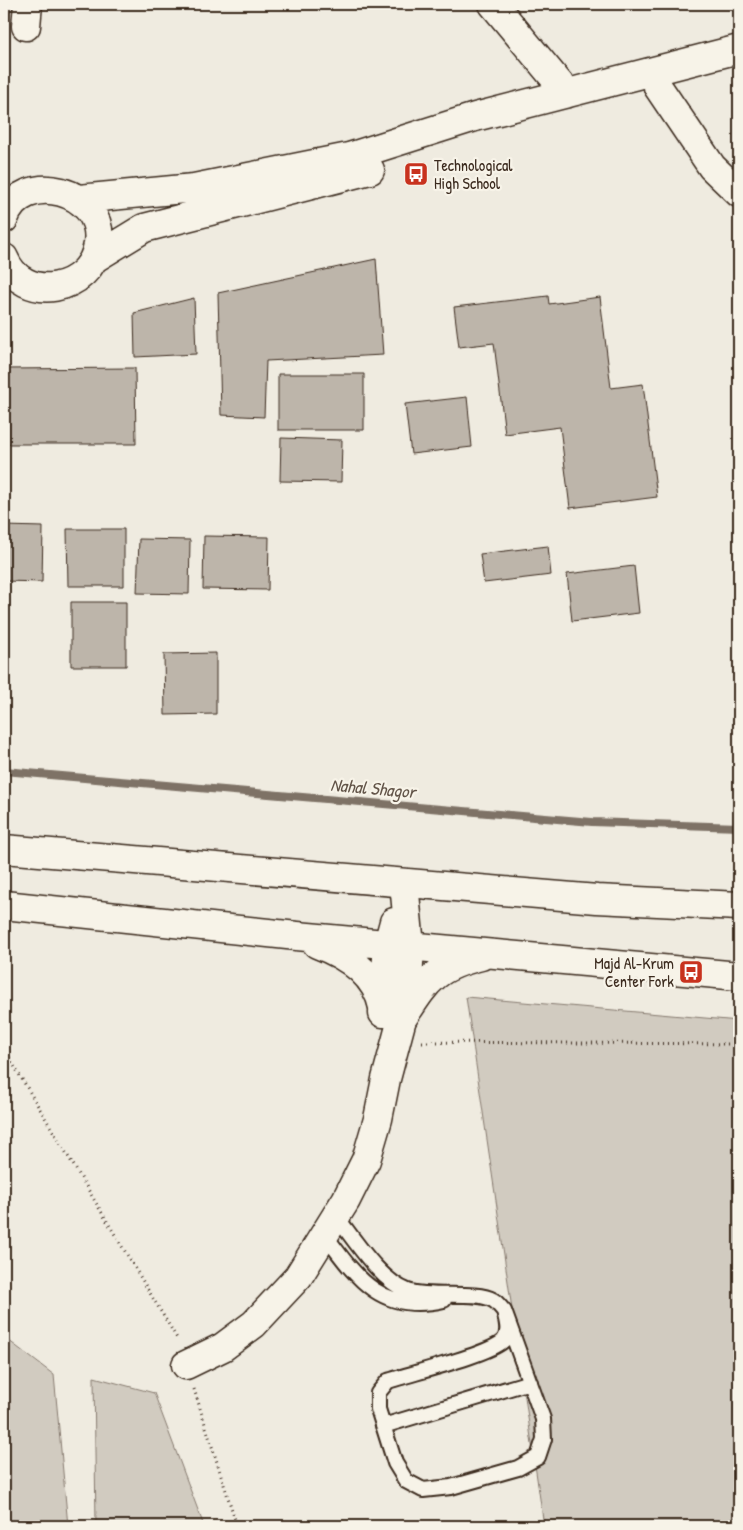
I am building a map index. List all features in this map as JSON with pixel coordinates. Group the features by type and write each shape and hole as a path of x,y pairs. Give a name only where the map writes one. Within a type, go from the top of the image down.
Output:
{"main road":[{"path":"493,4 567,93"},
{"path":"79,199 194,188 349,157 475,117 739,48"},
{"path":"95,258 144,228 358,174 480,133 739,66"},
{"path":"658,87 712,167 739,193"},
{"path":"4,219 15,202 30,193 46,189 64,191 79,199 91,211 98,227 99,242 95,258 87,271 75,281 60,287 45,288 29,284 8,270"},
{"path":"4,849 597,899 739,906"},
{"path":"186,1365 223,1347 254,1324 298,1277 330,1225 366,1160 378,1120 394,1023 408,981 399,945 404,883"},
{"path":"4,904 297,936 739,976"},
{"path":"297,936 336,952 356,964 375,986 394,1023"},
{"path":"386,1079 394,1023 424,985 436,973 467,959 491,953"}],"lane":[{"path":"330,1225 351,1270 374,1293 398,1303 428,1304 467,1295"},
{"path":"330,1225 387,1277 408,1291 432,1295 467,1295 492,1299 504,1311 543,1419 544,1439 538,1457 518,1468 451,1487 423,1490 406,1481 395,1463 378,1409 378,1393 388,1381 487,1350 504,1340 508,1329 504,1311"},
{"path":"383,1426 530,1382"}],"path":[{"path":"394,1023 739,1044"},
{"path":"4,1049 179,1341 237,1526"}],"shaded area":[{"path":"466,997 739,1021 739,1525 544,1526"},
{"path":"4,1337 54,1375 68,1526 4,1526"},
{"path":"94,1377 154,1393 204,1526 96,1526"}],"building":[{"path":"376,259 383,355 266,361 264,417 221,415 218,293"},
{"path":"548,296 549,304 600,297 611,388 643,384 657,497 570,508 560,427 505,434 494,343 459,347 454,307"},
{"path":"194,298 196,354 135,357 134,313"},
{"path":"135,368 136,444 6,444 5,369"},
{"path":"278,374 364,374 364,430 278,430"},
{"path":"467,397 472,447 411,454 405,404"},
{"path":"281,438 342,440 341,482 280,481"},
{"path":"4,526 43,527 42,582 4,581"},
{"path":"67,529 124,529 124,586 68,586"},
{"path":"204,536 269,537 268,590 203,589"},
{"path":"139,539 190,540 189,594 137,593"},
{"path":"548,546 551,575 484,583 480,554"},
{"path":"634,566 639,613 572,621 567,574"},
{"path":"71,602 126,602 126,666 71,666"},
{"path":"216,653 216,714 165,715 164,654"}],"waterway":[{"name":"Nahal Shagor","path":"4,771 592,822 739,827"}],"place":[{"name":"Technological High School","path":"416,174"},
{"name":"Majd Al-Krum Center Fork","path":"691,972"}]}
